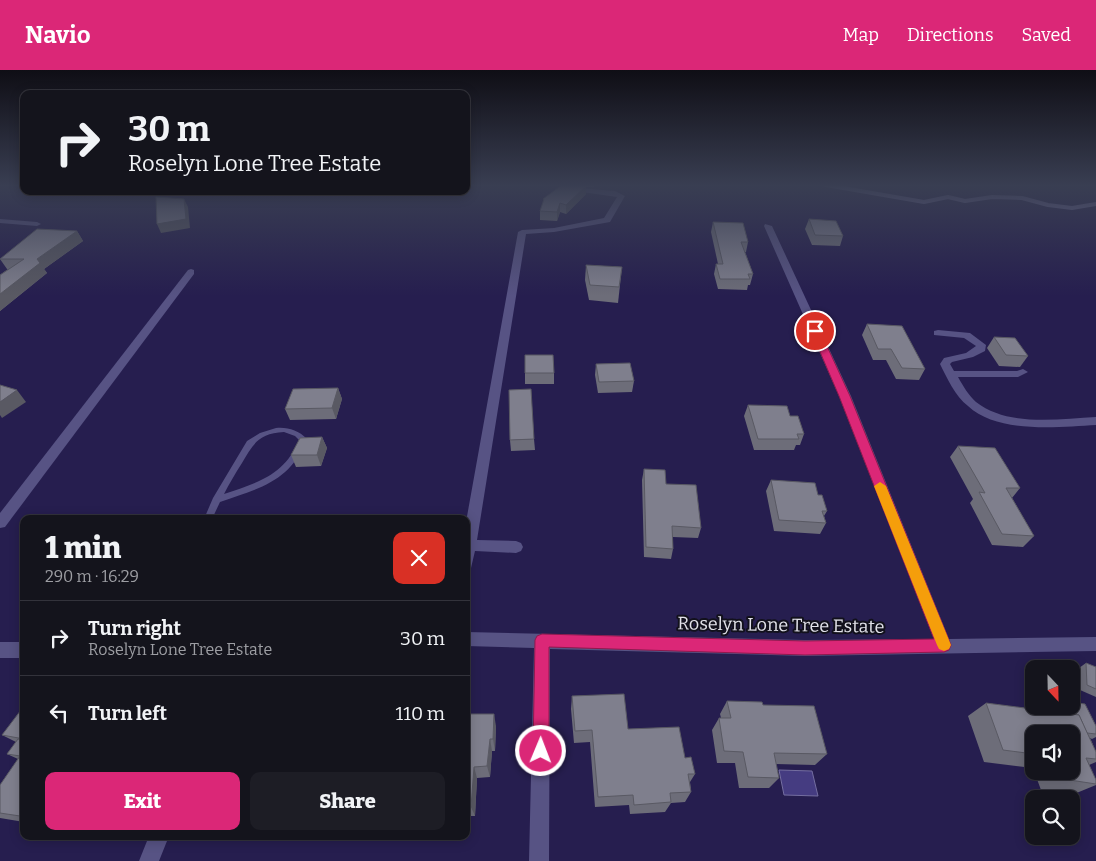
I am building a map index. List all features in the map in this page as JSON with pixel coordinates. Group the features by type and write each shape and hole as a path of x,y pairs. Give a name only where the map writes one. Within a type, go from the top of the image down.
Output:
{"street":[{"path":"18,222 37,224"},
{"path":"470,539 522,232 554,230 597,222"},
{"path":"768,226 844,396 944,645"},
{"path":"0,523 191,272"},
{"path":"938,333 966,335 981,345 981,349 977,352 946,362 945,364 972,405 1002,420 1046,422 1096,421"},
{"path":"951,374 1018,374 1023,372"},
{"path":"470,545 516,547"},
{"name":"Roselyn Lone Tree Estate","path":"470,639 805,648 1096,644"},
{"path":"540,861 542,640"},
{"path":"0,650 20,650"},
{"path":"149,861 157,840"}],"lane":[{"path":"210,515 216,500 249,445 259,436 286,429 296,432 303,439 292,463 281,473 262,483 216,500"}],"shaded area":[{"path":"0,222 1096,222 1096,861 0,861"},
{"path":"779,770 812,771 818,796 784,795"}],"building":[{"path":"713,222 743,223 748,242 741,242 753,274 748,274 750,279 720,279 716,264 723,264"},
{"path":"810,222 836,222 843,236 815,235"},
{"path":"37,229 77,231 37,259 40,263 0,294 0,275 24,259 0,259"},
{"path":"586,265 622,267 619,287 590,285"},
{"path":"867,324 902,326 925,369 902,368 891,349 878,349"},
{"path":"994,337 1015,338 1028,356 1006,355"},
{"path":"525,355 553,355 554,373 525,373"},
{"path":"630,363 634,381 599,382 596,364"},
{"path":"0,385 17,390 0,402"},
{"path":"338,388 332,408 285,409 293,389"},
{"path":"531,389 534,439 510,440 509,390"},
{"path":"748,405 787,406 790,416 798,416 804,434 797,434 799,439 758,439"},
{"path":"322,437 317,455 291,455 300,438"},
{"path":"958,446 995,448 1020,488 1006,488 1034,536 1002,534 979,492 985,493"},
{"path":"644,469 665,470 666,484 696,485 701,528 672,526 673,549 646,547"},
{"path":"771,480 815,483 818,495 822,495 827,511 822,511 826,523 779,520"},
{"path":"1086,663 1096,667 1096,689 1087,685"},
{"path":"624,694 628,729 679,727 685,758 691,757 695,774 688,774 691,792 670,793 671,802 634,805 633,795 598,797 592,730 575,731 572,696"},
{"path":"727,701 762,702 763,705 814,706 827,754 774,753 779,778 748,777 743,752 724,751 719,718 731,718"},
{"path":"986,703 1025,708 1025,715 1079,715 1096,752 1096,759 1086,758 1096,784 1070,780 1080,780 1080,725 1025,725 1025,753 1003,750"},
{"path":"1080,703 1085,704 1096,726 1096,734 1087,733 1079,715"},
{"path":"20,711 20,738 2,735"},
{"path":"470,714 494,714 493,739 490,739 487,766 474,767 471,807"},
{"path":"18,739 20,739 20,756 7,754"},
{"path":"20,756 20,816 0,813 0,785"}],"slow traffic":[{"path":"880,486 944,645"}],"route":[{"path":"541,751 542,640 805,648 944,645 844,396 815,331"}]}
